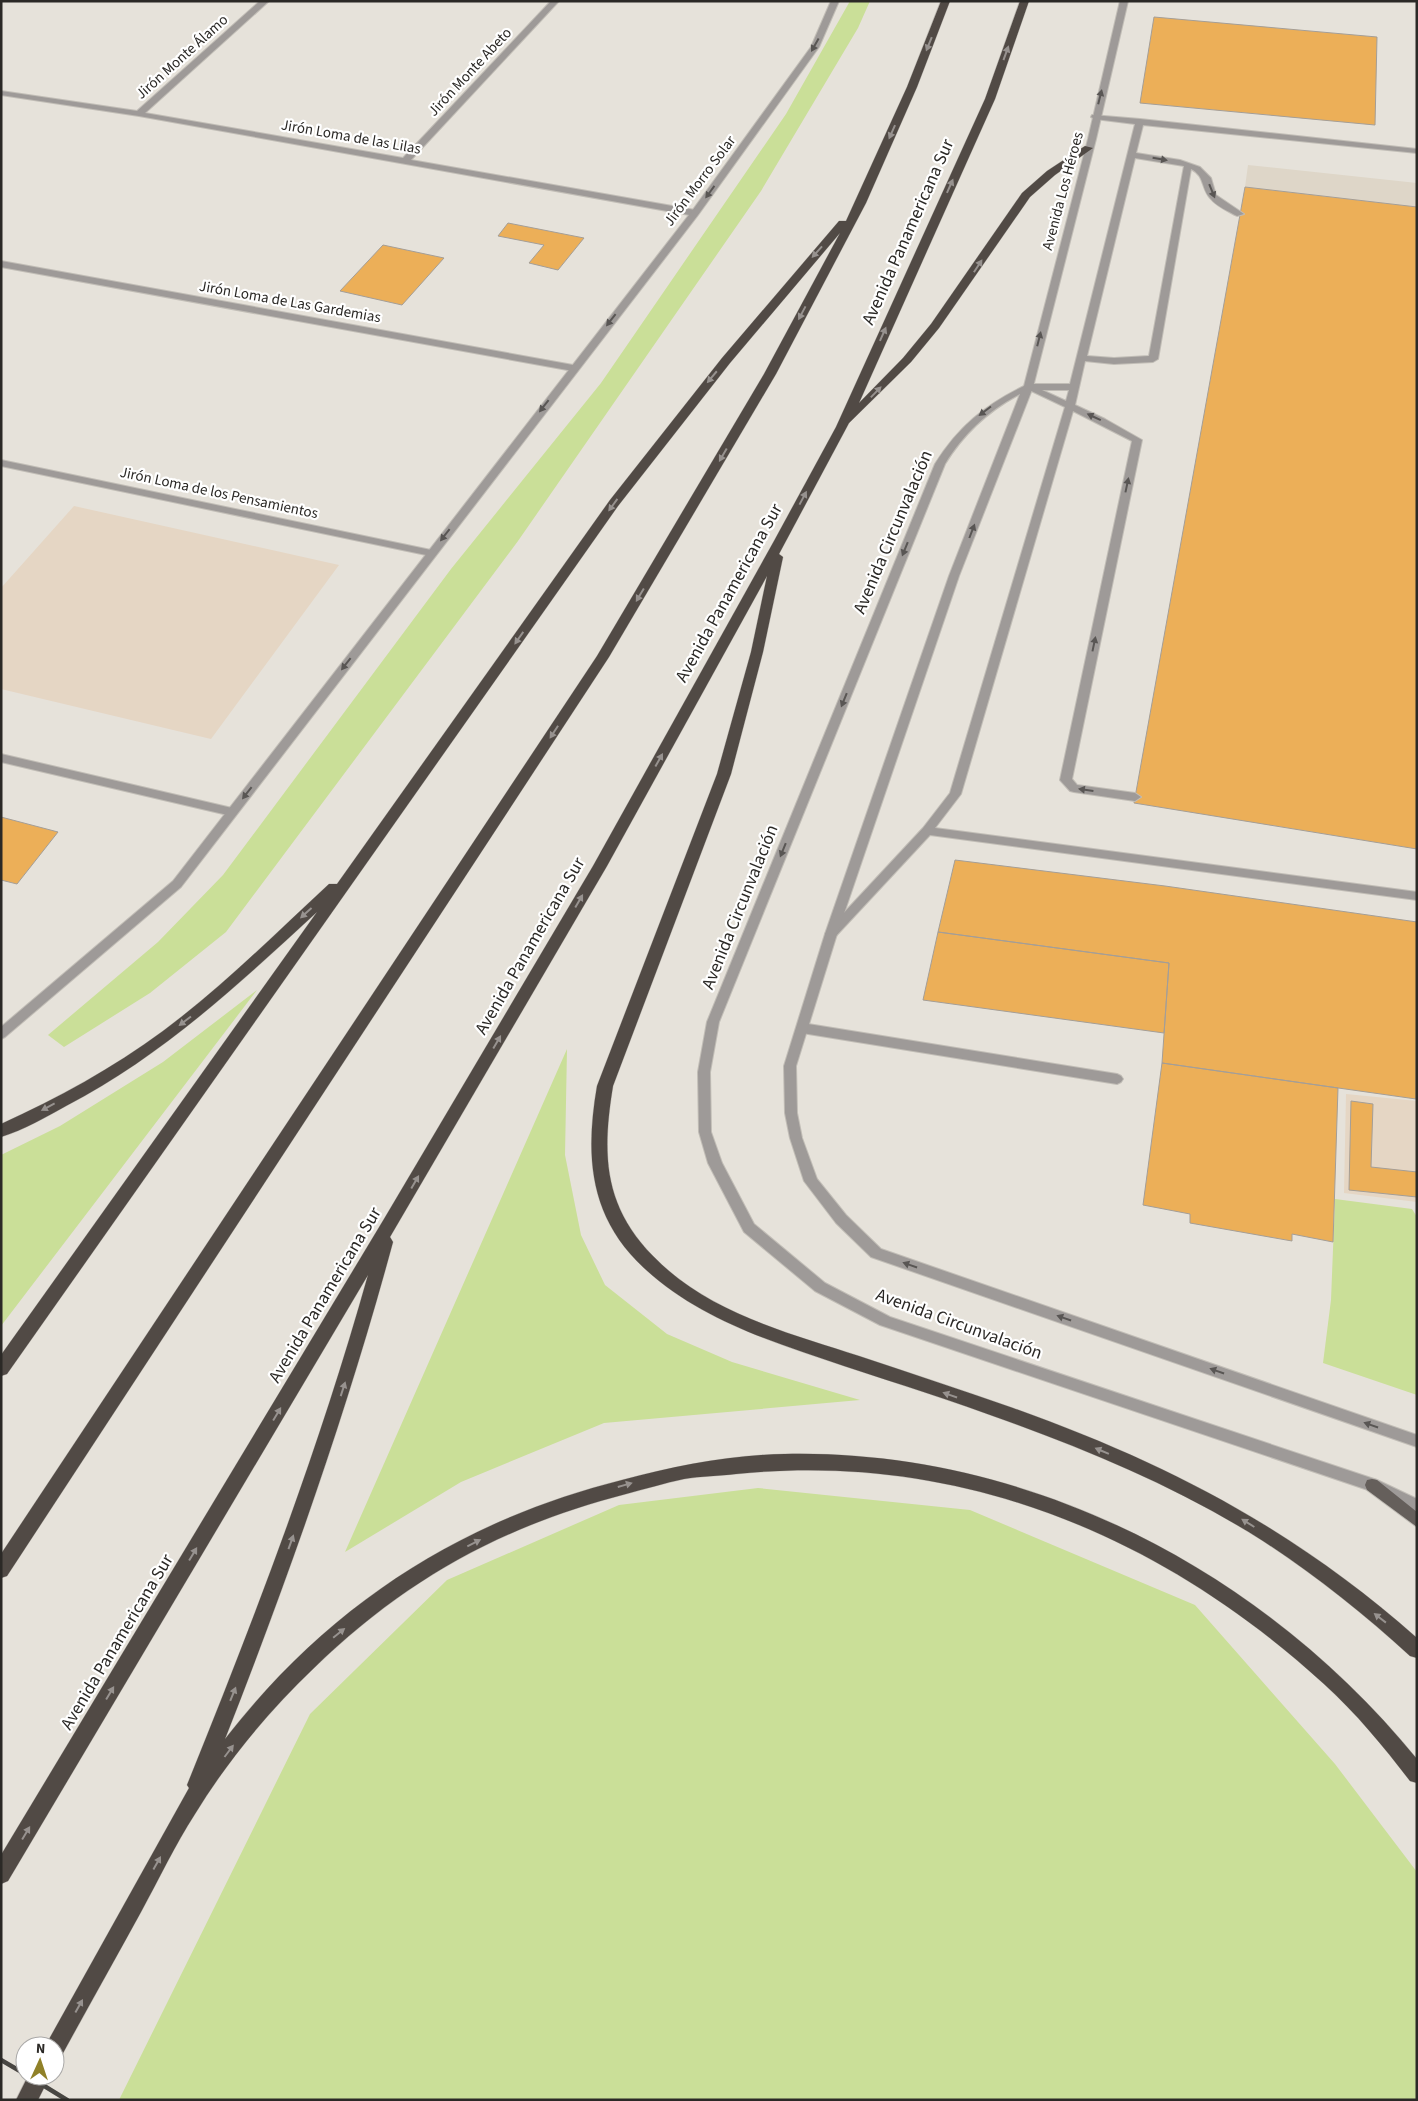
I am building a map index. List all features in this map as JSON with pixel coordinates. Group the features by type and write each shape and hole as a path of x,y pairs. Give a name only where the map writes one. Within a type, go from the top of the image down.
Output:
{"highway":[{"path":"1,1570 603,657 770,374 861,203 912,87 946,1"},
{"name":"Avenida Panamericana Sur","path":"1,1874 390,1224 600,866 780,541 842,427 990,99 1025,1"},
{"path":"842,427 901,367 935,326 1026,195 1050,173 1088,148"},
{"path":"1,1369 614,503 712,376 785,288 861,203"},
{"path":"780,541 757,652 724,774 605,1086 600,1115 600,1168 604,1191 625,1236 642,1257 665,1278 691,1297 727,1317 767,1333 1061,1434 1149,1471 1244,1521 1320,1570 1417,1650"},
{"path":"1,1131 89,1086 145,1052 197,1012 355,868"},
{"path":"190,1805 266,1612 316,1472 357,1343 390,1224"},
{"path":"62,2036 190,1805 232,1746 279,1692 328,1642 396,1586 493,1533 553,1508 658,1476 714,1466 767,1461 821,1461 923,1470 974,1480 1024,1494 1117,1533 1208,1583 1283,1637 1332,1678 1417,1774"},
{"path":"26,2100 34,2086"}],"main road":[{"path":"1372,1485 1417,1521"}],"street":[{"name":"Jirón Monte Álamo","path":"139,114 265,1"},
{"name":"Jirón Monte Abeto","path":"406,161 555,1"},
{"name":"Jirón Morro Solar","path":"1,1034 177,884 695,213 815,48 835,1"},
{"name":"Avenida Los Héroes","path":"1028,387 1088,148 1092,139 1095,117 1124,1"},
{"name":"Jirón Loma de las Lilas","path":"1,93 139,114 695,213"},
{"path":"1095,117 1417,151"},
{"path":"831,934 927,831 955,794 1083,358 1140,121"},
{"path":"1132,155 1188,165 1203,172 1211,193 1216,200 1240,214"},
{"path":"1083,358 1114,361 1153,359 1188,165"},
{"name":"Jirón Loma de Las Gardemias","path":"1,264 574,368"},
{"path":"1028,387 1075,387"},
{"path":"1028,387 1070,405 1137,440 1066,780 1074,788 1135,797"},
{"path":"1028,387 954,576 831,934 790,1066 791,1113 796,1138 810,1182 841,1219 876,1253 1417,1441"},
{"name":"Avenida Circunvalación","path":"1028,387 986,410 970,423 952,443 940,464 713,1022 704,1072 704,1132 716,1163 749,1228 820,1288 885,1321 1372,1485 1417,1506"},
{"name":"Jirón Loma de los Pensamientos","path":"1,463 431,553"},
{"path":"1,758 232,812"},
{"path":"927,831 1417,896"},
{"path":"802,1028 1117,1080"}],"shaded area":[{"path":"1248,165 1417,183 1417,207 1245,187"},
{"path":"74,506 339,565 211,739 1,689 1,588"},
{"path":"1346,1094 1417,1101 1417,1202 1344,1193"}],"green space":[{"path":"850,1 870,1 858,28 761,191 518,541 226,932 150,993 64,1047 48,1035 158,942 223,875 451,569 601,383 786,114"},
{"path":"257,990 1,1326 1,1155 60,1126 163,1062"},
{"path":"567,1049 565,1155 581,1235 605,1285 667,1334 732,1362 860,1400 604,1423 461,1482 345,1552"},
{"path":"1335,1199 1412,1209 1417,1217 1417,1395 1323,1363 1331,1300"},
{"path":"758,1488 970,1510 1195,1605 1335,1764 1417,1872 1417,2100 119,2100 310,1714 447,1580 619,1505"}],"building":[{"path":"1154,17 1377,37 1375,125 1140,103"},
{"path":"1245,187 1417,207 1417,849 1134,803"},
{"path":"508,223 584,238 558,270 529,263 544,245 498,236"},
{"path":"383,245 444,258 402,305 340,291"},
{"path":"1,817 58,832 17,884 1,880"},
{"path":"955,860 1165,886 1417,922 1416,1099 1162,1063 1169,963 938,932"},
{"path":"938,932 1169,963 1164,1033 923,1000"},
{"path":"1162,1063 1338,1088 1333,1242 1292,1234 1292,1241 1190,1223 1190,1214 1143,1205"},
{"path":"1351,1101 1373,1104 1371,1167 1417,1172 1417,1197 1349,1190"}],"railway":[{"path":"1,2060 15,2068"},
{"path":"44,2086 67,2100"}]}
